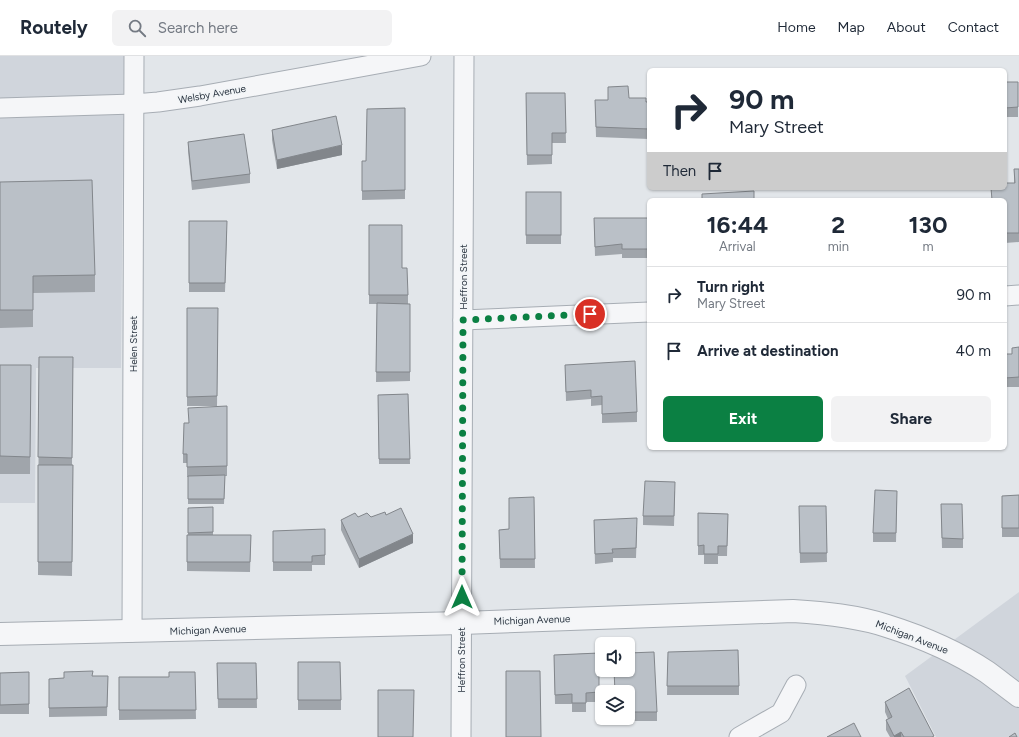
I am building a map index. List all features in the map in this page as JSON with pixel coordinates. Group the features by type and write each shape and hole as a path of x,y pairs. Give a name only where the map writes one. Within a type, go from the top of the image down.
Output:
{"street":[{"name":"Helen Street","path":"132,632 134,56"},
{"name":"Welsby Avenue","path":"0,108 134,104 200,96 421,56"},
{"name":"Heffron Street","path":"461,737 464,56"},
{"path":"1007,296 1019,295"},
{"path":"463,320 647,312"},
{"name":"Michigan Avenue","path":"0,634 462,623 754,612 821,613 887,625 929,641 970,662 988,673 1019,696"},
{"path":"739,737 781,713 796,685"}],"shaded area":[{"path":"0,56 124,56 121,368 36,368 35,503 0,503"},
{"path":"1019,592 1019,737 936,737 905,676"}],"building":[{"path":"1007,82 1018,82 1018,107 1007,108"},
{"path":"628,86 629,98 646,98 647,129 596,127 595,100 608,100 608,87"},
{"path":"526,93 565,93 566,133 552,133 552,155 527,155"},
{"path":"405,108 405,190 362,191 362,161 366,161 367,109"},
{"path":"336,116 342,145 277,160 272,130"},
{"path":"244,134 250,174 192,181 188,142"},
{"path":"1014,169 1019,169 1019,233 1007,233 1007,198 992,198 991,190 1007,190 1007,183 1015,183"},
{"path":"92,180 95,275 33,276 33,310 0,310 0,182"},
{"path":"754,191 754,198 702,198 702,194"},
{"path":"526,192 561,192 561,235 526,235"},
{"path":"594,218 647,218 647,249 622,249 622,244 595,247"},
{"path":"189,221 227,221 225,283 189,283"},
{"path":"369,225 402,225 402,268 407,268 408,295 369,295"},
{"path":"377,303 410,304 410,372 376,372"},
{"path":"187,308 218,308 217,396 187,397"},
{"path":"1019,347 1019,377 1007,378 1007,354 1012,354 1012,348"},
{"path":"39,357 73,357 72,458 38,457"},
{"path":"635,361 637,412 602,414 602,396 591,397 591,390 566,392 565,365"},
{"path":"0,365 31,365 30,457 0,456"},
{"path":"408,394 410,459 379,459 378,395"},
{"path":"227,406 227,466 187,467 187,454 183,454 184,423 189,423 188,408"},
{"path":"38,465 73,465 72,562 38,562"},
{"path":"225,475 224,499 188,499 188,476"},
{"path":"645,481 675,482 674,516 643,516"},
{"path":"875,490 897,491 896,533 873,533"},
{"path":"1019,495 1019,528 1002,528 1002,496"},
{"path":"534,497 535,559 500,559 499,530 509,529 509,498"},
{"path":"941,504 962,504 963,539 942,538"},
{"path":"799,506 826,506 827,553 800,553"},
{"path":"213,507 213,532 188,533 188,508"},
{"path":"401,508 413,534 359,559 341,520 355,513 358,517 367,513 371,517 385,512 386,515"},
{"path":"698,513 728,514 727,546 718,546 718,554 704,554 704,545 698,546"},
{"path":"637,518 636,548 612,549 613,553 595,554 594,520"},
{"path":"325,529 325,555 312,556 312,562 273,562 273,531"},
{"path":"187,535 251,535 250,562 187,562"},
{"path":"738,650 739,686 667,686 668,652"},
{"path":"654,652 657,712 635,712 635,685 615,685 614,677 635,677 635,653"},
{"path":"595,653 595,677 599,677 599,685 595,685 595,692 586,693 586,703 572,703 572,694 555,695 554,655"},
{"path":"298,662 340,662 341,700 298,700"},
{"path":"217,663 256,663 257,699 218,699"},
{"path":"93,671 92,676 108,676 107,707 49,708 49,679 64,678 64,672"},
{"path":"506,671 540,671 541,737 506,737"},
{"path":"29,672 29,704 0,705 0,673"},
{"path":"169,672 195,672 196,710 119,710 119,677 169,677"},
{"path":"909,688 934,736 932,737 904,737 901,732 894,736 886,720 892,717 885,702"},
{"path":"378,690 414,690 413,737 378,737"},
{"path":"854,723 861,737 827,737"},
{"path":"1015,733 1017,737 1009,737"}],"route":[{"path":"462,597 463,320 590,314"}]}
